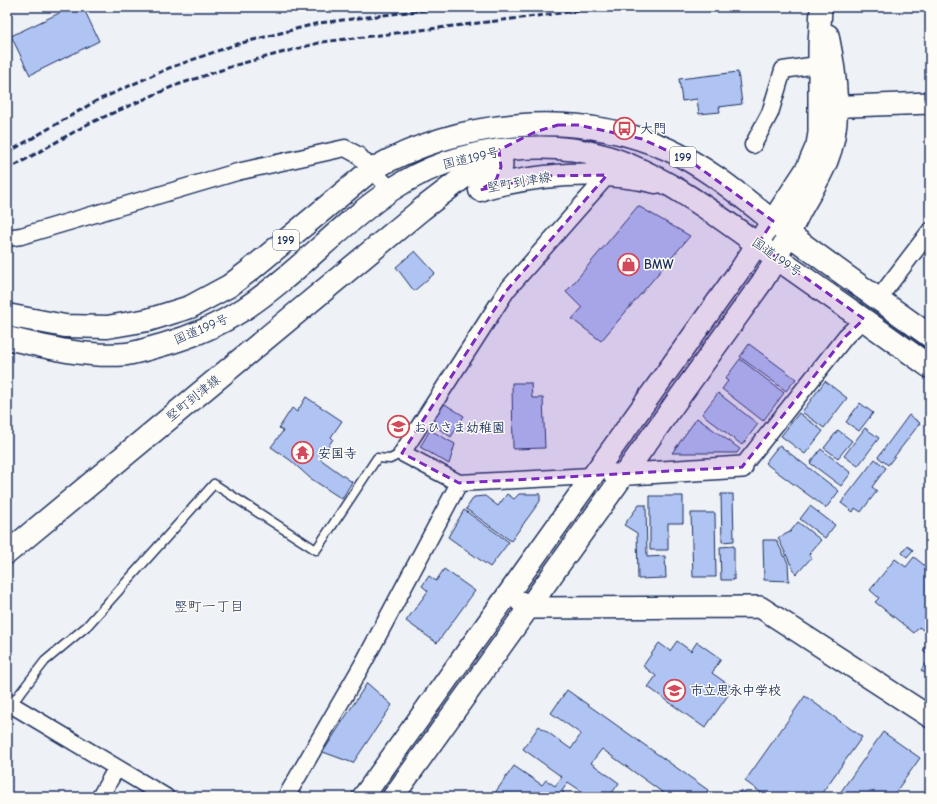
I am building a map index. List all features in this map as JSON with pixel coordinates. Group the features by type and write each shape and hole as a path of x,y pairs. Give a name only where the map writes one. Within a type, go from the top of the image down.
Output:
{"main road":[{"name":"国道199号","path":"7,316 65,326 107,327 148,320 190,307 229,286 371,170 395,157 422,146 463,134 505,127 558,125 578,126 619,133 642,139 668,149 690,161 710,174 930,336"},
{"path":"499,150 521,137 558,125"},
{"path":"463,134 480,136 495,145 499,150 502,159 501,167 496,180 480,190"},
{"name":"国道199号","path":"7,338 54,349 104,355 128,354 199,332 244,308 391,190 442,164 471,155 499,150 533,147 580,150 627,164 672,186 758,244 930,367"},
{"name":"堅町到津線","path":"7,553 380,244 499,150"},
{"name":"堅町到津線","path":"380,244 426,214 452,200 512,181 544,176 608,175 635,177 672,186"}],"street":[{"path":"393,797 530,608 623,474 762,282 777,258 781,227 814,156 819,133 828,107 821,7"},
{"path":"753,145 770,113 783,70 826,64"},
{"path":"828,107 930,102"},
{"path":"7,238 21,236 237,172 345,148 358,155 391,190"},
{"path":"608,175 507,290 402,453 459,483 742,467 846,336 864,319"},
{"path":"362,797 758,244 781,227"},
{"path":"879,298 930,230"},
{"path":"286,797 364,662 459,483"},
{"path":"507,593 530,608 760,607 930,717"},
{"path":"9,704 116,769 166,797"},
{"path":"100,797 116,769"}],"lane":[{"path":"9,704 45,661 87,626 214,484 316,550 377,458 390,459 402,453"}],"highlighted area":[{"path":"558,125 578,125 642,139 690,161 773,221 758,244 864,319 846,336 742,467 459,483 402,453 507,290 607,175 544,176 480,190 496,180 501,167 499,150 535,132"}],"building":[{"path":"72,7 83,7 99,41 30,75 11,36"},
{"path":"738,72 742,104 719,107 720,112 699,114 697,99 682,101 679,79"},
{"name":"BMW","path":"638,206 690,236 601,341 572,319 582,308 566,292"},
{"path":"415,251 435,273 414,291 396,267"},
{"path":"749,344 796,379 786,391 740,357"},
{"path":"740,359 784,393 763,421 722,389 728,381 725,379"},
{"path":"825,381 847,398 824,428 802,412"},
{"path":"512,383 531,383 532,398 543,398 545,448 513,449"},
{"path":"718,393 758,424 742,445 702,414"},
{"name":"安国寺","path":"306,397 342,421 331,437 333,439 320,459 352,482 342,499 310,478 290,460 271,447 283,431 279,428 292,408 297,412"},
{"path":"443,403 464,416 451,437 430,423"},
{"path":"860,403 873,413 859,431 846,422"},
{"path":"799,413 823,431 805,454 781,436"},
{"path":"909,415 920,423 888,465 878,457"},
{"path":"697,418 740,449 737,453 672,453"},
{"path":"865,428 879,438 858,466 844,456"},
{"path":"430,430 455,444 449,464 420,447"},
{"path":"838,430 852,441 838,458 824,448"},
{"path":"779,445 839,491 826,508 765,463"},
{"path":"821,449 851,473 841,486 810,463"},
{"path":"875,459 886,468 872,487 877,491 861,512 855,508 853,512 841,503"},
{"path":"507,494 514,499 519,494 540,494 540,501 511,541 466,509 474,497 485,496 498,506"},
{"path":"721,494 733,494 734,541 722,542"},
{"path":"650,496 683,496 683,523 668,523 668,550 650,550"},
{"path":"639,505 646,505 647,557 665,556 666,578 638,579 637,533 624,525"},
{"path":"810,506 835,525 825,538 800,519"},
{"path":"464,510 509,542 490,567 448,537"},
{"path":"691,513 715,513 716,577 693,577"},
{"path":"798,522 821,540 809,554 811,558 796,575 778,538 790,532"},
{"path":"763,540 776,540 788,563 789,581 764,580"},
{"path":"734,546 734,580 721,580 720,547"},
{"path":"907,546 913,550 907,557 902,553"},
{"path":"914,557 930,570 930,635 919,627 914,633 875,602 879,598 870,590 895,559 906,567"},
{"path":"444,569 475,591 437,643 406,621 428,591 422,586 429,576 436,581"},
{"path":"677,641 691,651 697,642 721,659 712,673 733,688 705,728 648,687 656,676 643,666 659,643 670,651"},
{"path":"930,641 930,656 923,650"},
{"path":"930,659 930,677 921,670"},
{"path":"367,683 392,705 353,763 323,752"},
{"path":"567,690 708,790 704,797 669,797 602,749 591,763 619,783 609,797 590,797 568,782 562,791 568,797 492,797 514,766 542,785 546,780 555,786 562,777 523,749 539,726 571,749 581,734 551,713"},
{"path":"805,696 862,737 819,797 767,797 745,781"},
{"path":"883,732 920,758 892,797 837,797"},
{"path":"741,790 750,797 736,797"}],"railway":[{"path":"7,153 96,101 169,68 234,45 319,23 449,7"},
{"path":"7,170 88,124 174,86 236,65 322,42 611,7"}],"place":[{"name":"大門","path":"624,128"},
{"name":"BMW","path":"628,264"},
{"name":"おひさま幼稚園","path":"398,427"},
{"name":"安国寺","path":"302,453"},
{"name":"市立思永中学校","path":"675,690"}],"district":[{"name":"竪町一丁目","path":"209,606"}]}
